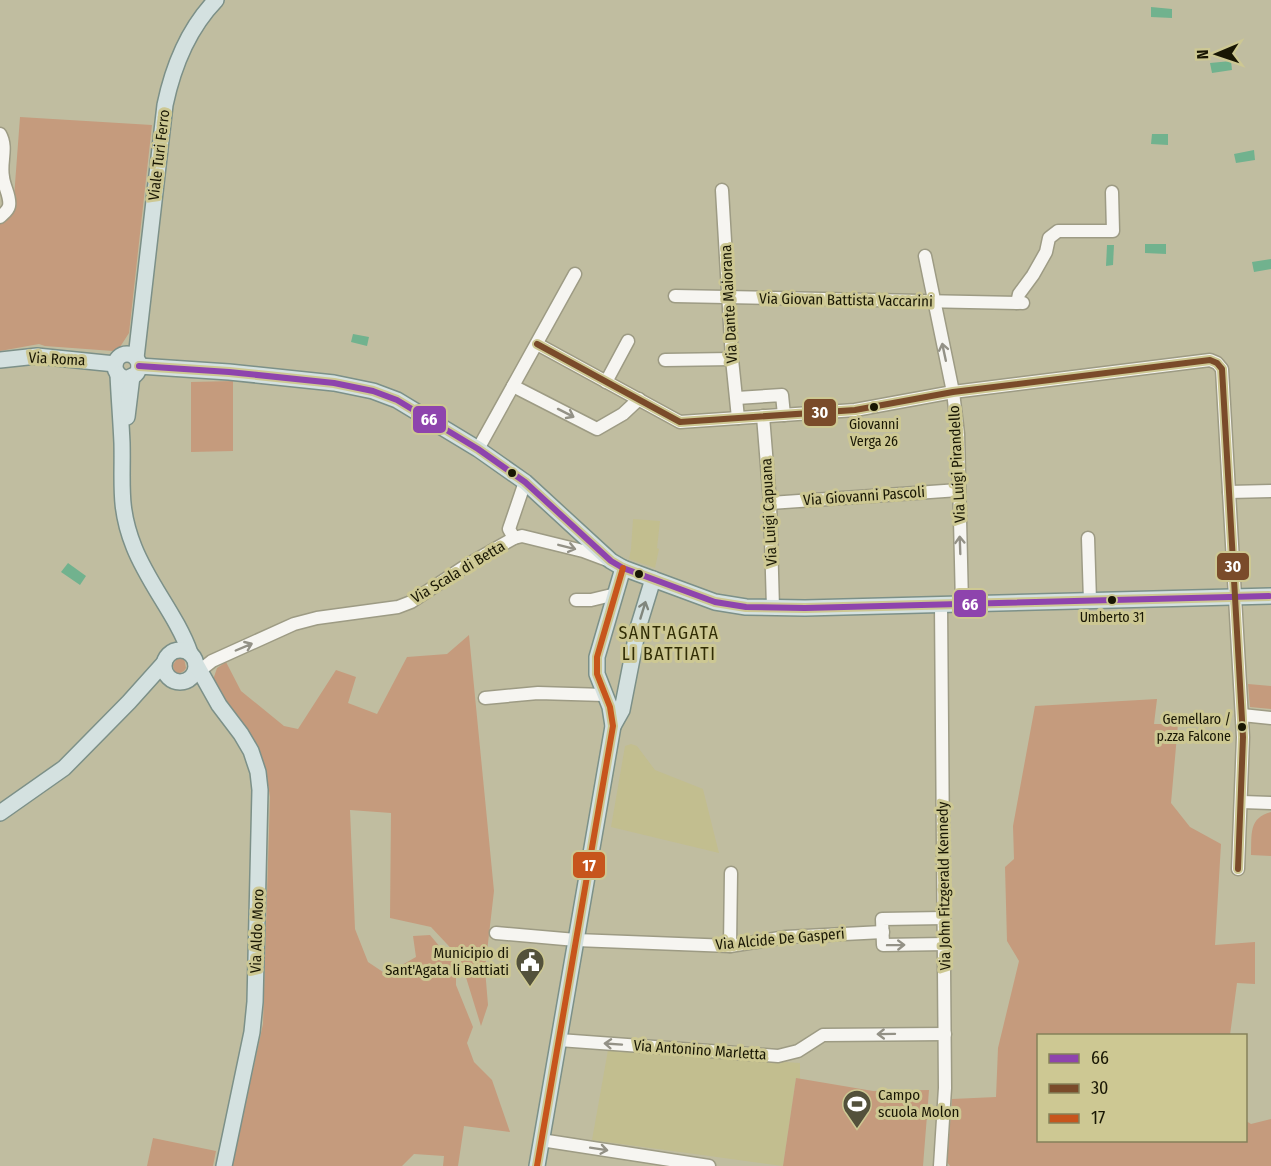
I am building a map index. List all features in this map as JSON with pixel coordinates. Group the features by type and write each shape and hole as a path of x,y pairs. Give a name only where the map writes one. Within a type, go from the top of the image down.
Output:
{"main road":[{"name":"Viale Turi Ferro","path":"189,671 183,633 134,549 124,519 121,496 122,444 127,365 140,322 165,105 171,77 194,31 216,0"},
{"name":"Via Roma","path":"0,360 37,356 251,374 334,383 397,399 478,449 525,482 618,565"},
{"path":"613,726 610,707 597,674 597,657 616,594 618,565 715,602 773,608 1271,596"},
{"path":"537,1166 613,726 624,702 638,628 653,579"},
{"path":"173,619 175,631 165,673 189,671 210,689 219,705"},
{"path":"0,813 53,777 129,702 167,657 181,649 189,671 219,705"},
{"path":"129,702 189,671"},
{"path":"606,697 624,702"},
{"name":"Via Aldo Moro","path":"219,705 242,734 251,751 258,772 260,790 255,1002 252,1032 224,1166"}],"street":[{"path":"0,134 4,145 3,177 9,207 0,217"},
{"name":"Via Dante Maiorana","path":"722,190 732,359 738,418"},
{"name":"Via Giovan Battista Vaccarini","path":"675,296 1020,303 1019,294 1046,252 1049,238 1058,231 1113,231 1112,192"},
{"name":"Via Luigi Pirandello","path":"925,256 953,392 958,434 962,604"},
{"path":"478,449 575,274"},
{"path":"606,382 628,341"},
{"path":"537,344 680,422 855,410 953,392 1210,360 1217,363 1222,369 1242,715 1242,801 1238,870"},
{"path":"665,360 732,359"},
{"path":"513,386 597,429 623,414 639,399"},
{"path":"737,398 782,395 784,415"},
{"name":"Via Luigi Capuana","path":"763,416 770,503 773,608"},
{"path":"525,482 509,529 518,537 583,550 618,565"},
{"name":"Via Giovanni Pascoli","path":"770,503 959,490"},
{"path":"1229,492 1271,491"},
{"name":"Via Scala di Betta","path":"189,671 294,624 316,618 398,607 411,602 467,565 518,537"},
{"path":"1088,538 1090,601"},
{"path":"576,600 591,600 616,594"},
{"name":"Via John Fitzgerald Kennedy","path":"940,1166 945,1090 941,605"},
{"path":"210,689 212,661"},
{"path":"485,698 538,693 606,697"},
{"path":"1242,715 1271,718"},
{"path":"1242,801 1271,803"},
{"path":"730,946 731,873"},
{"path":"944,918 882,919 879,932 883,945 945,944"},
{"name":"Via Alcide De Gasperi","path":"496,933 576,940 730,946 786,937 879,932"},
{"name":"Via Antonino Marletta","path":"559,1040 778,1056 798,1051 823,1035 945,1034"},
{"path":"541,1140 709,1166"}],"shaded area":[{"path":"1151,7 1172,9 1172,18 1151,17"},
{"path":"1231,61 1232,70 1212,73 1210,63"},
{"path":"20,117 152,125 129,333 120,347 113,351 39,344 0,351 0,223 13,211"},
{"path":"1152,134 1168,134 1168,145 1151,144"},
{"path":"1254,150 1255,160 1236,163 1234,154"},
{"path":"1145,244 1166,244 1166,254 1145,253"},
{"path":"1107,245 1114,245 1113,265 1106,266"},
{"path":"1271,259 1271,269 1254,272 1252,262"},
{"path":"353,334 369,337 367,346 351,342"},
{"path":"233,381 233,451 191,452 191,382"},
{"path":"633,519 660,521 657,548 659,549 655,568 629,559"},
{"path":"68,563 86,576 80,585 61,572"},
{"path":"469,635 494,891 485,969 488,1005 481,1026 460,958 431,927 390,918 391,813 350,810 355,929 368,962 386,974 416,957 413,936 430,935 456,966 456,985 473,1027 467,1043 474,1062 492,1080 510,1132 464,1126 458,1166 443,1166 444,1156 414,1154 402,1166 232,1166 263,1024 270,797 266,772 255,743 214,686 217,668 226,662 241,691 284,726 298,729 336,670 356,677 348,703 377,714 407,657 447,654"},
{"path":"178,657 184,658 186,668 178,674 174,671 173,665"},
{"path":"1248,684 1271,686 1271,709 1250,707"},
{"path":"1157,699 1154,724 1178,724 1171,803 1190,827 1221,844 1215,945 1255,942 1255,984 1237,983 1230,1034 1037,1034 1037,1142 1247,1142 1247,1122 1251,1124 1271,1119 1271,1166 950,1166 947,1162 952,1099 996,1097 998,1048 1019,961 1007,941 1005,867 1014,859 1013,826 1035,706"},
{"path":"631,744 637,746 655,770 703,789 719,853 611,827 625,746"},
{"path":"1271,812 1271,856 1251,855 1255,823 1258,818"},
{"path":"608,1050 800,1063 800,1079 796,1078 783,1166 592,1140"},
{"name":"Campo scuola Molon","path":"796,1078 873,1091 929,1090 923,1166 783,1166"},
{"path":"153,1138 216,1151 213,1166 147,1166"}],"transit line":[{"name":"30","path":"537,344 680,422 855,410 953,392 1210,360 1217,363 1222,369 1243,737 1238,869"},
{"name":"66","path":"139,366 229,372 334,383 373,391 397,400 478,449 525,482 611,561 623,568 715,602 746,607 805,608 1269,596"},
{"name":"17","path":"537,1166 613,726 610,707 597,674 597,657 623,568"}],"place":[{"name":"Giovanni Verga 26","path":"874,407"},
{"name":"Umberto 31","path":"1112,600"},
{"name":"Gemellaro / p.zza Falcone","path":"1242,727"},
{"name":"Municipio di Sant'Agata li Battiati","path":"530,988"},
{"name":"Campo scuola Molon","path":"857,1130"}],"district":[{"name":"SANT'AGATA LI BATTIATI","path":"669,643"}]}
